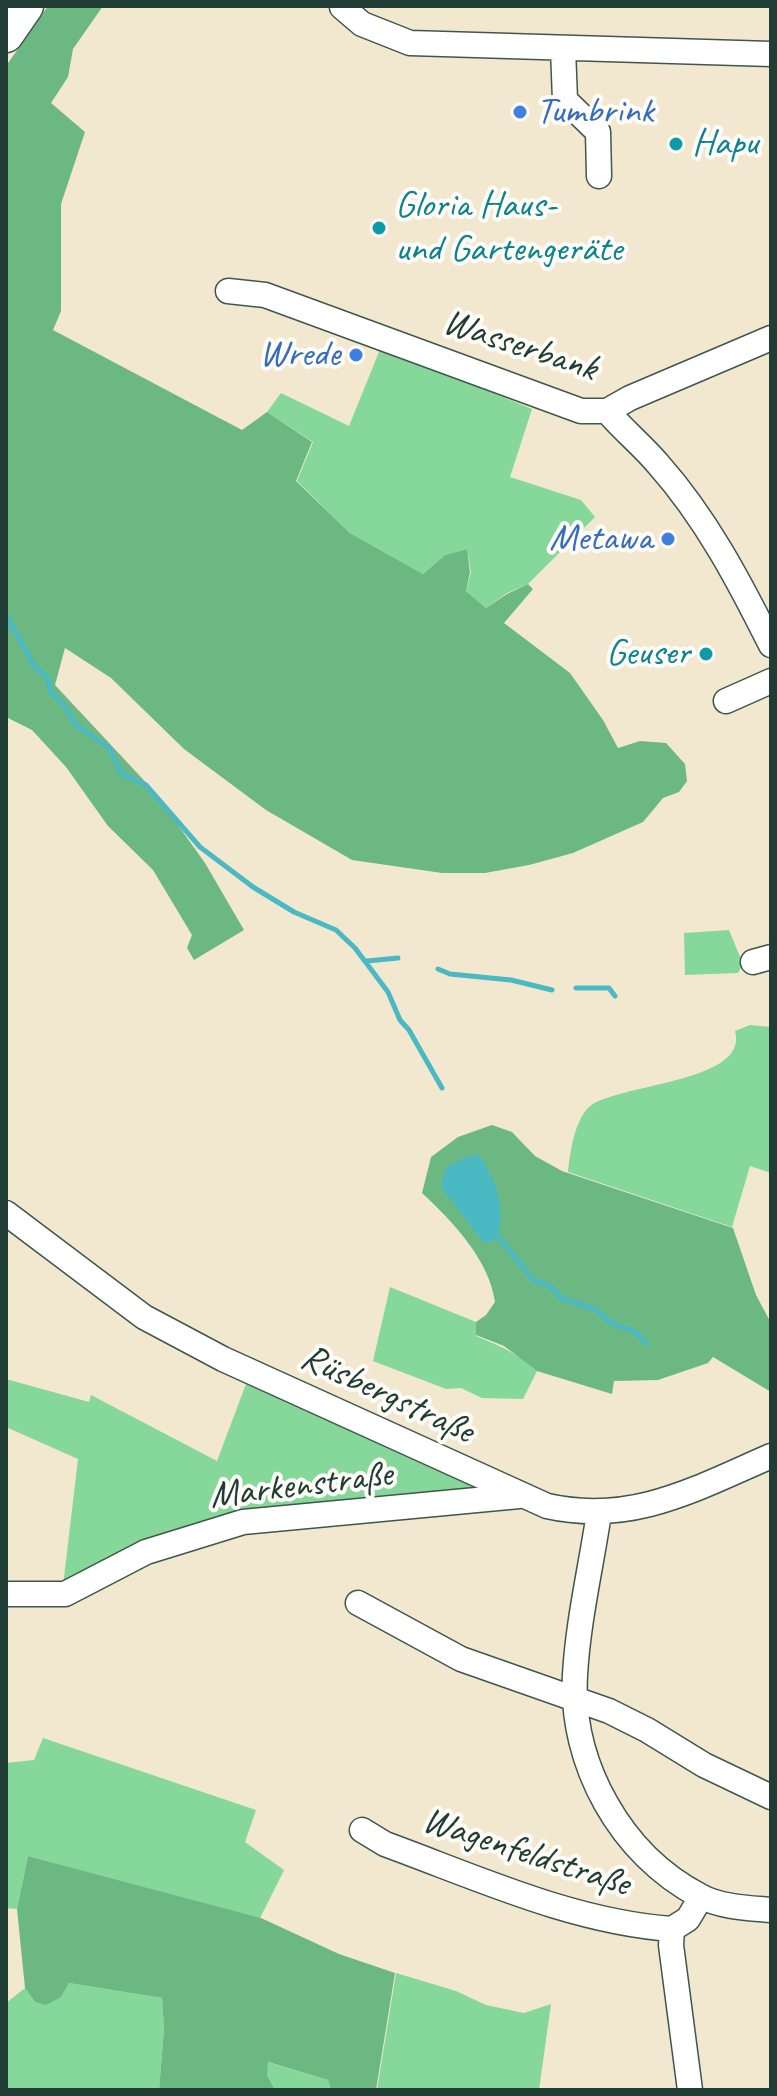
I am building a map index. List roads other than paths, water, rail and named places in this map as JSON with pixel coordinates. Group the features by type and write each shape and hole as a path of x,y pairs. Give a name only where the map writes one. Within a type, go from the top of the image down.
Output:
{"highway":[{"path":"6,35 26,6"}],"street":[{"path":"342,7 362,24 410,43 771,54"},
{"path":"563,49 565,100 598,132 599,176"},
{"name":"Wasserbank","path":"228,291 265,295 581,411 607,411 625,433 657,462 706,527 736,575 771,645"},
{"path":"607,411 630,398 771,338"},
{"path":"726,701 771,681"},
{"name":"Rüsbergstraße","path":"6,1213 144,1317 223,1359 547,1506 599,1513 635,1509 666,1501 771,1456"},
{"name":"Markenstraße","path":"6,1594 65,1594 146,1552 243,1522 522,1496"},
{"path":"599,1513 575,1675 575,1699 585,1758 603,1799 642,1851 666,1873 701,1897 719,1903 771,1910"},
{"path":"358,1603 461,1659 609,1711 704,1765 771,1797"},
{"name":"Wagenfeldstraße","path":"362,1830 385,1844 593,1918 631,1926 672,1929 688,1919 701,1897"},
{"name":"Wagenfeldstraße","path":"672,1929 671,1945 690,2090"}],"water":[{"path":"479,1155 485,1164 498,1197 500,1221 493,1242 484,1243 441,1187 446,1167"}],"waterway":[{"path":"6,615 35,667 48,678 50,691 63,704 75,724 109,748 122,774 146,785 200,847 253,887 294,912 336,930 355,948 388,992 400,1020 409,1030 442,1088"},
{"path":"367,961 398,958"},
{"path":"438,969 450,974 511,980 552,990"},
{"path":"576,988 609,988 615,996"},
{"path":"497,1235 533,1280 550,1286 561,1298 595,1309 611,1323 634,1331 646,1343"}],"place":[{"name":"Tumbrink","path":"520,112"},
{"name":"Hapu","path":"676,144"},
{"name":"Gloria Haus- und Gartengeräte","path":"379,228"},
{"name":"Wrede","path":"356,355"},
{"name":"Metawa","path":"668,539"},
{"name":"Geuser","path":"706,654"}]}
